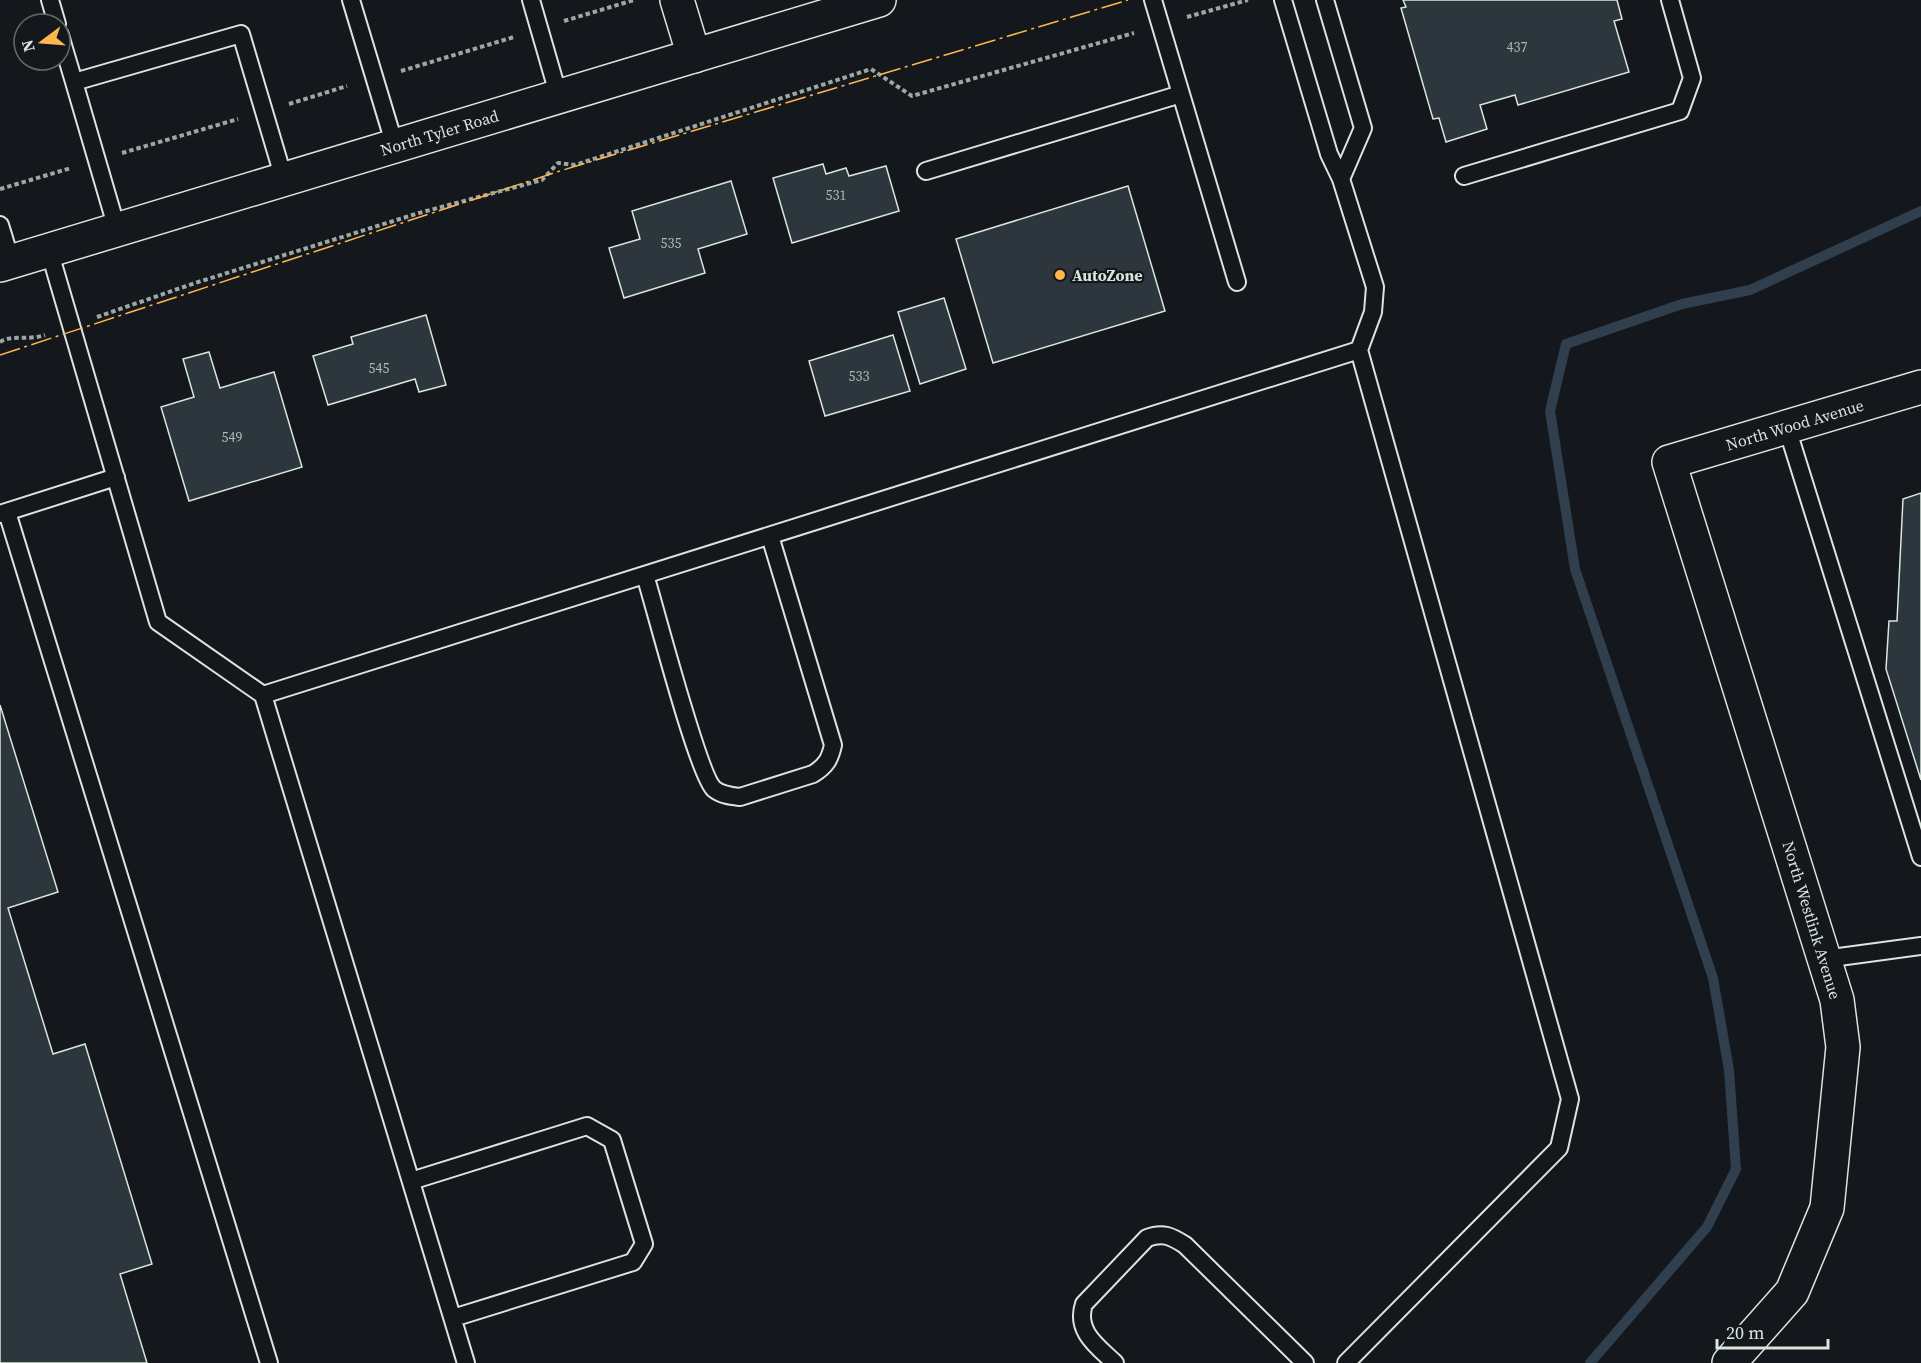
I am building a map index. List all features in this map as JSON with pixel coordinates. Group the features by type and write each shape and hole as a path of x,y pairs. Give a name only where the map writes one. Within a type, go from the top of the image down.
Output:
{"street":[{"path":"677,0 694,56"},
{"name":"North Tyler Road","path":"6,263 694,56 835,6 879,0"},
{"name":"North Wood Avenue","path":"1669,462 1921,387"},
{"name":"North Westlink Avenue","path":"1669,462 1837,1000 1843,1047 1827,1208 1792,1292 1729,1363"}],"lane":[{"path":"351,0 395,146"},
{"path":"531,0 559,97"},
{"path":"1152,0 1238,282"},
{"path":"1283,0 1329,154 1341,179 1374,288 1373,312 1359,350 1570,1099 1559,1148 1346,1363"},
{"path":"1325,0 1363,128 1341,179"},
{"path":"1464,176 1680,111 1692,78 1670,0"},
{"path":"74,82 241,34 284,179"},
{"path":"71,72 117,229"},
{"path":"926,171 1181,94"},
{"path":"0,225 6,263"},
{"path":"49,250 158,622 263,695 466,1363"},
{"path":"263,695 1359,350"},
{"path":"1787,428 1921,856"},
{"path":"116,477 4,513 269,1363"},
{"path":"645,575 700,758 714,789 729,796 740,797 813,774 824,768 830,758 833,745 770,536"},
{"path":"1824,959 1921,946"},
{"path":"411,1181 586,1126 612,1140 625,1182 644,1244 633,1262 453,1318"},
{"path":"1115,1363 1091,1340 1082,1326 1081,1316 1084,1304 1147,1238 1158,1234 1171,1235 1185,1245 1305,1363"}],"path":[{"path":"0,189 634,0"},
{"path":"0,342 8,337 31,340 195,283 363,230 542,180 558,164 575,165 871,69 912,96 1248,0"}],"building":[{"path":"1403,0 1617,0 1622,19 1614,21 1629,72 1518,105 1515,95 1480,105 1487,129 1446,142 1439,118 1433,119 1401,8 1406,7"},
{"path":"823,164 826,174 846,168 849,176 886,166 899,211 792,243 773,178"},
{"path":"731,181 747,234 698,249 705,273 624,298 609,248 640,239 632,211"},
{"name":"AutoZone","path":"1128,186 1165,311 993,363 956,239"},
{"path":"944,298 966,369 920,384 898,312"},
{"path":"426,315 446,385 419,392 415,379 328,405 313,356 353,344 351,337"},
{"path":"893,335 910,391 825,416 809,361"},
{"path":"209,352 220,388 274,372 302,467 189,501 161,407 194,397 183,359"},
{"path":"1921,493 1921,780 1886,669 1889,621 1897,621 1903,499"},
{"path":"0,705 58,892 8,908 53,1054 85,1044 152,1264 120,1274 147,1363 0,1363"}],"waterway":[{"path":"1590,1363 1707,1227 1736,1169 1729,1070 1713,978 1575,569 1550,411 1566,344 1682,304 1750,290 1921,211"}],"power":[{"path":"0,355 563,170 1128,0"}],"place":[{"name":"AutoZone","path":"1060,275"}]}
